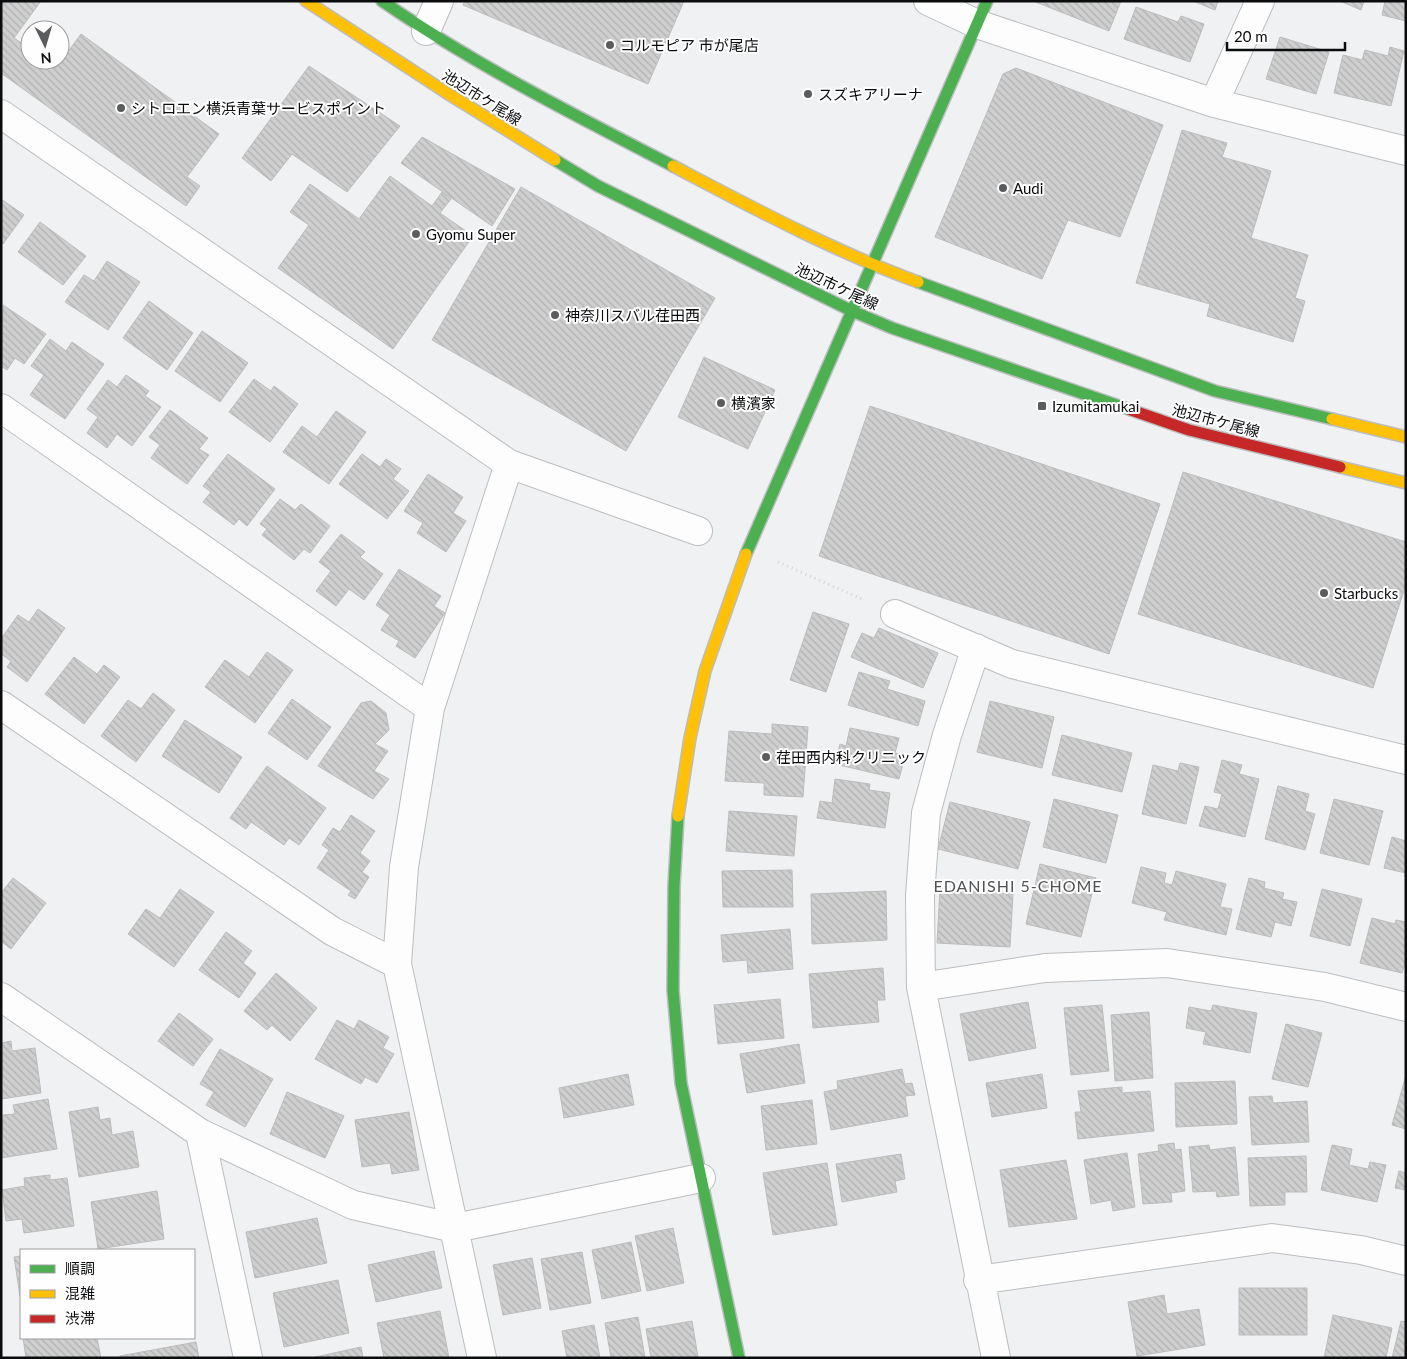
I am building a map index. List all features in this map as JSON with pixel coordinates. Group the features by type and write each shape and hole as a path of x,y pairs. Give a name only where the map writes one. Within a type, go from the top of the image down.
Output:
{"street":[{"name":"池辺市ケ尾線","path":"306,1 447,94 598,186 850,310 892,328 1189,430 1406,484"},
{"name":"池辺市ケ尾線","path":"382,1 426,31 561,108 801,233 872,266 1215,391 1406,437"},
{"path":"426,31 439,1"},
{"path":"928,1 982,12 1214,103 1406,151"},
{"path":"1214,103 1260,1"},
{"path":"739,1358 681,1084 672,990 677,825 690,738 705,671 747,550 850,310 872,266 982,12"},
{"path":"1,114 509,464 698,531"},
{"path":"1,408 430,708"},
{"path":"482,1358 397,964 404,867 430,708 509,464"},
{"path":"895,614 1012,664 1406,760"},
{"path":"976,648 947,735 926,813 920,896 920,987 978,1280 996,1358"},
{"path":"1,705 332,931 397,964"},
{"path":"920,987 1045,968 1167,963 1326,987 1406,1007"},
{"path":"1,996 200,1133 352,1205 455,1228 701,1178"},
{"path":"200,1133 248,1358"},
{"path":"978,1280 1272,1238 1361,1250 1406,1261"}],"path":[{"path":"843,591 866,601"}],"building":[{"path":"1,1 41,1 27,20 20,20 20,30 14,38 20,42 20,70 70,70 70,49 81,34 219,134 187,177 200,186 186,206 1,73"},
{"name":"コルモピア 市が尾店","path":"465,1 684,1 648,84 463,5"},
{"path":"1033,1 1121,1 1109,31"},
{"path":"1193,1 1218,1 1215,10"},
{"path":"1340,1 1364,1 1361,10"},
{"path":"1385,1 1406,1 1406,21 1382,15"},
{"path":"1136,7 1178,22 1181,16 1204,24 1190,62 1124,39"},
{"path":"1280,37 1329,52 1316,94 1266,79"},
{"path":"1390,47 1404,51 1391,106 1334,93 1343,55 1362,60 1365,50 1388,56"},
{"path":"309,66 400,126 347,192 292,154 271,181 242,158"},
{"path":"1016,68 1163,125 1120,237 1068,220 1042,279 935,237 1003,74"},
{"path":"1182,130 1227,143 1222,157 1271,171 1251,238 1308,255 1295,298 1305,301 1293,342 1207,316 1210,304 1136,283"},
{"path":"422,137 515,189 492,226 401,163"},
{"path":"390,176 432,206 442,192 451,199 440,213 473,236 393,349 278,268 309,225 290,212 310,184 359,219"},
{"path":"521,187 715,298 626,451 432,340"},
{"path":"1,199 24,215 3,244 1,243"},
{"path":"40,222 86,256 63,285 18,252"},
{"path":"107,261 140,282 108,330 65,302 84,275 94,281"},
{"path":"149,301 193,333 167,370 123,338"},
{"path":"3,305 46,334 24,364 15,358 7,370 1,366"},
{"path":"202,331 248,363 220,402 175,371"},
{"path":"50,339 66,351 72,342 104,364 65,419 30,395 44,375 31,366"},
{"path":"704,357 775,390 748,449 678,417"},
{"path":"126,375 149,391 145,396 161,407 132,446 117,434 107,448 87,433 98,417 87,409 108,380 117,387"},
{"path":"254,379 271,391 274,386 298,404 270,442 229,412"},
{"path":"870,406 1160,504 1109,654 819,556"},
{"path":"170,410 208,438 199,449 209,455 187,484 151,458 160,445 149,437"},
{"path":"336,411 366,432 329,484 283,452 302,426 317,437"},
{"path":"228,454 275,489 247,526 239,519 234,525 203,502 211,492 203,486"},
{"path":"362,454 380,467 386,459 401,469 393,479 409,491 387,519 339,484"},
{"path":"1183,472 1406,542 1406,584 1373,688 1138,614"},
{"path":"428,474 463,497 453,513 466,521 446,552 417,533 423,523 404,511"},
{"path":"280,499 295,510 301,504 330,526 310,553 304,549 294,560 262,535 267,529 260,524"},
{"path":"341,534 365,552 360,557 383,574 364,600 349,589 336,606 316,591 331,571 319,562"},
{"path":"399,569 441,596 434,606 445,613 415,658 396,646 399,641 381,630 390,615 376,605"},
{"path":"38,609 65,628 27,682 7,667 11,661 1,654 1,639 18,615 29,622"},
{"path":"813,612 849,624 826,692 790,680"},
{"path":"879,628 938,653 923,688 851,657 862,633 874,638"},
{"path":"267,652 293,670 255,723 205,687 225,660 249,677"},
{"path":"74,657 97,674 104,665 120,677 84,724 45,694"},
{"path":"859,672 890,681 887,689 925,701 918,726 848,705"},
{"path":"153,693 175,710 136,762 101,736 128,700 141,709"},
{"path":"292,699 331,727 307,760 268,733"},
{"path":"371,701 386,713 389,730 375,744 388,751 374,771 389,779 373,799 318,766 361,703"},
{"path":"990,701 1054,717 1042,768 977,752"},
{"path":"185,720 242,757 219,793 162,756"},
{"name":"荏田西内科クリニック","path":"772,724 808,727 803,797 764,795 764,783 725,781 729,731 772,734"},
{"path":"850,728 899,738 895,753 905,756 899,779 835,764 840,744 846,746"},
{"path":"1062,735 1132,753 1122,792 1052,775"},
{"path":"1222,760 1242,765 1239,774 1259,779 1245,837 1199,826 1205,806 1218,809 1222,794 1214,792"},
{"path":"1180,763 1199,767 1186,824 1142,814 1153,765 1178,771"},
{"path":"267,766 326,808 299,845 289,838 284,845 251,822 246,829 230,818"},
{"path":"835,779 870,784 869,790 890,793 885,828 817,818 820,801 832,803"},
{"path":"1278,786 1309,794 1305,811 1315,814 1305,850 1265,839"},
{"path":"1054,799 1118,815 1106,863 1043,847"},
{"path":"1334,799 1383,811 1369,865 1320,853"},
{"path":"950,802 1030,822 1018,869 938,849"},
{"path":"729,811 797,816 794,856 726,851"},
{"path":"351,815 375,831 360,853 370,861 362,872 369,877 355,899 348,895 351,891 317,868 329,850 322,845 333,828 340,832"},
{"path":"1392,837 1406,841 1406,873 1384,868"},
{"path":"1040,864 1096,878 1081,937 1026,924"},
{"path":"1141,867 1166,873 1164,883 1172,885 1176,871 1226,884 1220,907 1232,909 1226,935 1164,920 1167,912 1132,903"},
{"path":"792,870 793,907 723,907 722,871"},
{"path":"13,878 46,903 11,949 1,941 1,893"},
{"path":"1249,878 1265,882 1264,888 1284,893 1282,899 1297,902 1291,926 1275,922 1271,937 1236,929"},
{"path":"180,889 214,912 174,967 128,934 146,909 160,918"},
{"path":"940,889 1013,894 1010,947 937,943"},
{"path":"1322,889 1362,899 1350,946 1310,936"},
{"path":"886,891 887,940 812,944 811,894"},
{"path":"1372,918 1395,924 1396,920 1406,922 1406,960 1402,973 1360,963"},
{"path":"790,929 793,969 748,973 747,960 723,962 721,935"},
{"path":"226,932 252,951 243,963 256,973 239,998 199,970"},
{"path":"883,968 885,1000 877,1000 879,1022 813,1028 809,974"},
{"path":"276,973 317,1008 290,1041 272,1025 267,1030 244,1011"},
{"path":"780,999 784,1038 718,1044 714,1005"},
{"path":"1028,1002 1036,1048 969,1061 960,1014"},
{"path":"1102,1005 1109,1071 1071,1075 1064,1008"},
{"path":"1213,1005 1257,1013 1250,1053 1203,1044 1206,1032 1186,1028 1189,1007 1211,1011"},
{"path":"1149,1012 1153,1078 1115,1081 1111,1015"},
{"path":"179,1013 213,1039 193,1066 158,1041"},
{"path":"337,1020 354,1029 359,1020 389,1037 383,1048 394,1054 377,1083 365,1077 361,1084 315,1059"},
{"path":"1286,1024 1322,1033 1308,1087 1272,1079"},
{"path":"11,1041 12,1051 35,1048 41,1093 1,1099 1,1043"},
{"path":"799,1044 805,1083 747,1093 740,1054"},
{"path":"220,1049 273,1079 245,1127 206,1105 214,1092 200,1084"},
{"path":"902,1069 905,1084 912,1083 915,1095 905,1096 908,1116 831,1130 824,1092 838,1089 837,1081"},
{"path":"628,1074 634,1105 564,1118 559,1088"},
{"path":"1042,1074 1047,1108 992,1117 986,1083"},
{"path":"1406,1075 1406,1129 1392,1125"},
{"path":"1235,1081 1237,1124 1176,1127 1175,1083"},
{"path":"1122,1087 1122,1093 1150,1091 1154,1131 1078,1139 1075,1112 1081,1112 1078,1091"},
{"path":"287,1092 344,1116 325,1158 270,1134"},
{"path":"1272,1096 1273,1103 1307,1101 1309,1142 1252,1145 1249,1097"},
{"path":"48,1099 57,1149 1,1158 3,1115 15,1114 13,1105"},
{"path":"812,1100 817,1144 766,1150 761,1106"},
{"path":"98,1107 100,1120 110,1118 112,1135 133,1131 139,1167 79,1177 69,1112"},
{"path":"409,1112 419,1170 392,1174 390,1163 362,1167 355,1120"},
{"path":"1174,1143 1175,1150 1181,1149 1185,1191 1171,1193 1172,1202 1143,1204 1138,1154 1159,1151 1158,1145"},
{"path":"1209,1145 1210,1150 1235,1147 1239,1195 1217,1197 1216,1191 1193,1192 1189,1147"},
{"path":"1332,1145 1352,1149 1349,1165 1368,1169 1370,1162 1386,1165 1377,1202 1321,1190"},
{"path":"1127,1153 1135,1207 1113,1211 1111,1200 1091,1204 1084,1160"},
{"path":"901,1154 905,1179 895,1181 897,1192 842,1202 836,1164"},
{"path":"1306,1156 1307,1192 1285,1192 1285,1205 1250,1206 1248,1158"},
{"path":"1066,1160 1077,1219 1009,1227 1000,1170"},
{"path":"827,1163 837,1225 773,1235 763,1173"},
{"path":"1399,1171 1406,1173 1406,1190 1395,1188"},
{"path":"50,1175 50,1180 67,1178 74,1226 24,1233 22,1219 6,1221 2,1190 25,1186 24,1178"},
{"path":"157,1191 164,1239 98,1249 91,1202"},
{"path":"317,1218 327,1263 255,1278 246,1232"},
{"path":"673,1228 684,1283 647,1291 635,1236"},
{"path":"631,1242 641,1291 602,1299 592,1250"},
{"path":"434,1251 442,1288 376,1302 368,1265"},
{"path":"582,1252 591,1303 550,1310 541,1259"},
{"path":"20,1256 20,1296 14,1257"},
{"path":"532,1258 541,1308 503,1315 493,1265"},
{"path":"338,1280 349,1333 284,1347 273,1293"},
{"path":"1239,1288 1307,1288 1307,1335 1239,1335"},
{"path":"1164,1295 1167,1314 1199,1309 1205,1345 1137,1356 1128,1302"},
{"path":"440,1311 449,1358 384,1358 377,1323"},
{"path":"1333,1315 1392,1328 1386,1358 1324,1358"},
{"path":"638,1317 645,1358 611,1358 605,1323"},
{"path":"692,1321 698,1357 651,1358 646,1329"},
{"path":"1401,1321 1406,1322 1406,1358 1392,1358"},
{"path":"594,1325 600,1358 567,1358 562,1331"},
{"path":"23,1339 97,1339 101,1358 26,1358"},
{"path":"196,1342 199,1358 120,1358 120,1356"},
{"path":"361,1347 363,1358 311,1358"}],"traffic: fast":[{"path":"382,1 488,67 673,166"},
{"path":"746,554 987,1"},
{"path":"555,160 598,186 850,310 892,328 1131,410"},
{"path":"918,282 1215,391 1332,419"},
{"path":"678,816 674,886 673,990 681,1083 739,1358"}],"traffic: slow":[{"path":"306,1 447,93 555,160"},
{"path":"673,166 824,243 918,282"},
{"path":"1332,419 1406,437"},
{"path":"1340,467 1406,483"},
{"path":"678,816 690,738 705,671 746,554"}],"traffic: jam":[{"path":"1131,410 1189,430 1340,467"}],"place":[{"name":"コルモピア 市が尾店","path":"610,45"},
{"name":"スズキアリーナ","path":"808,94"},
{"name":"シトロエン横浜青葉サービスポイント","path":"121,108"},
{"name":"Audi","path":"1003,188"},
{"name":"Gyomu Super","path":"416,234"},
{"name":"神奈川スバル荏田西","path":"555,315"},
{"name":"横濱家","path":"721,403"},
{"name":"Izumitamukai","path":"1042,406"},
{"name":"Starbucks","path":"1324,593"},
{"name":"荏田西内科クリニック","path":"766,757"}],"district":[{"name":"EDANISHI 5-CHOME","path":"1018,885"}]}
